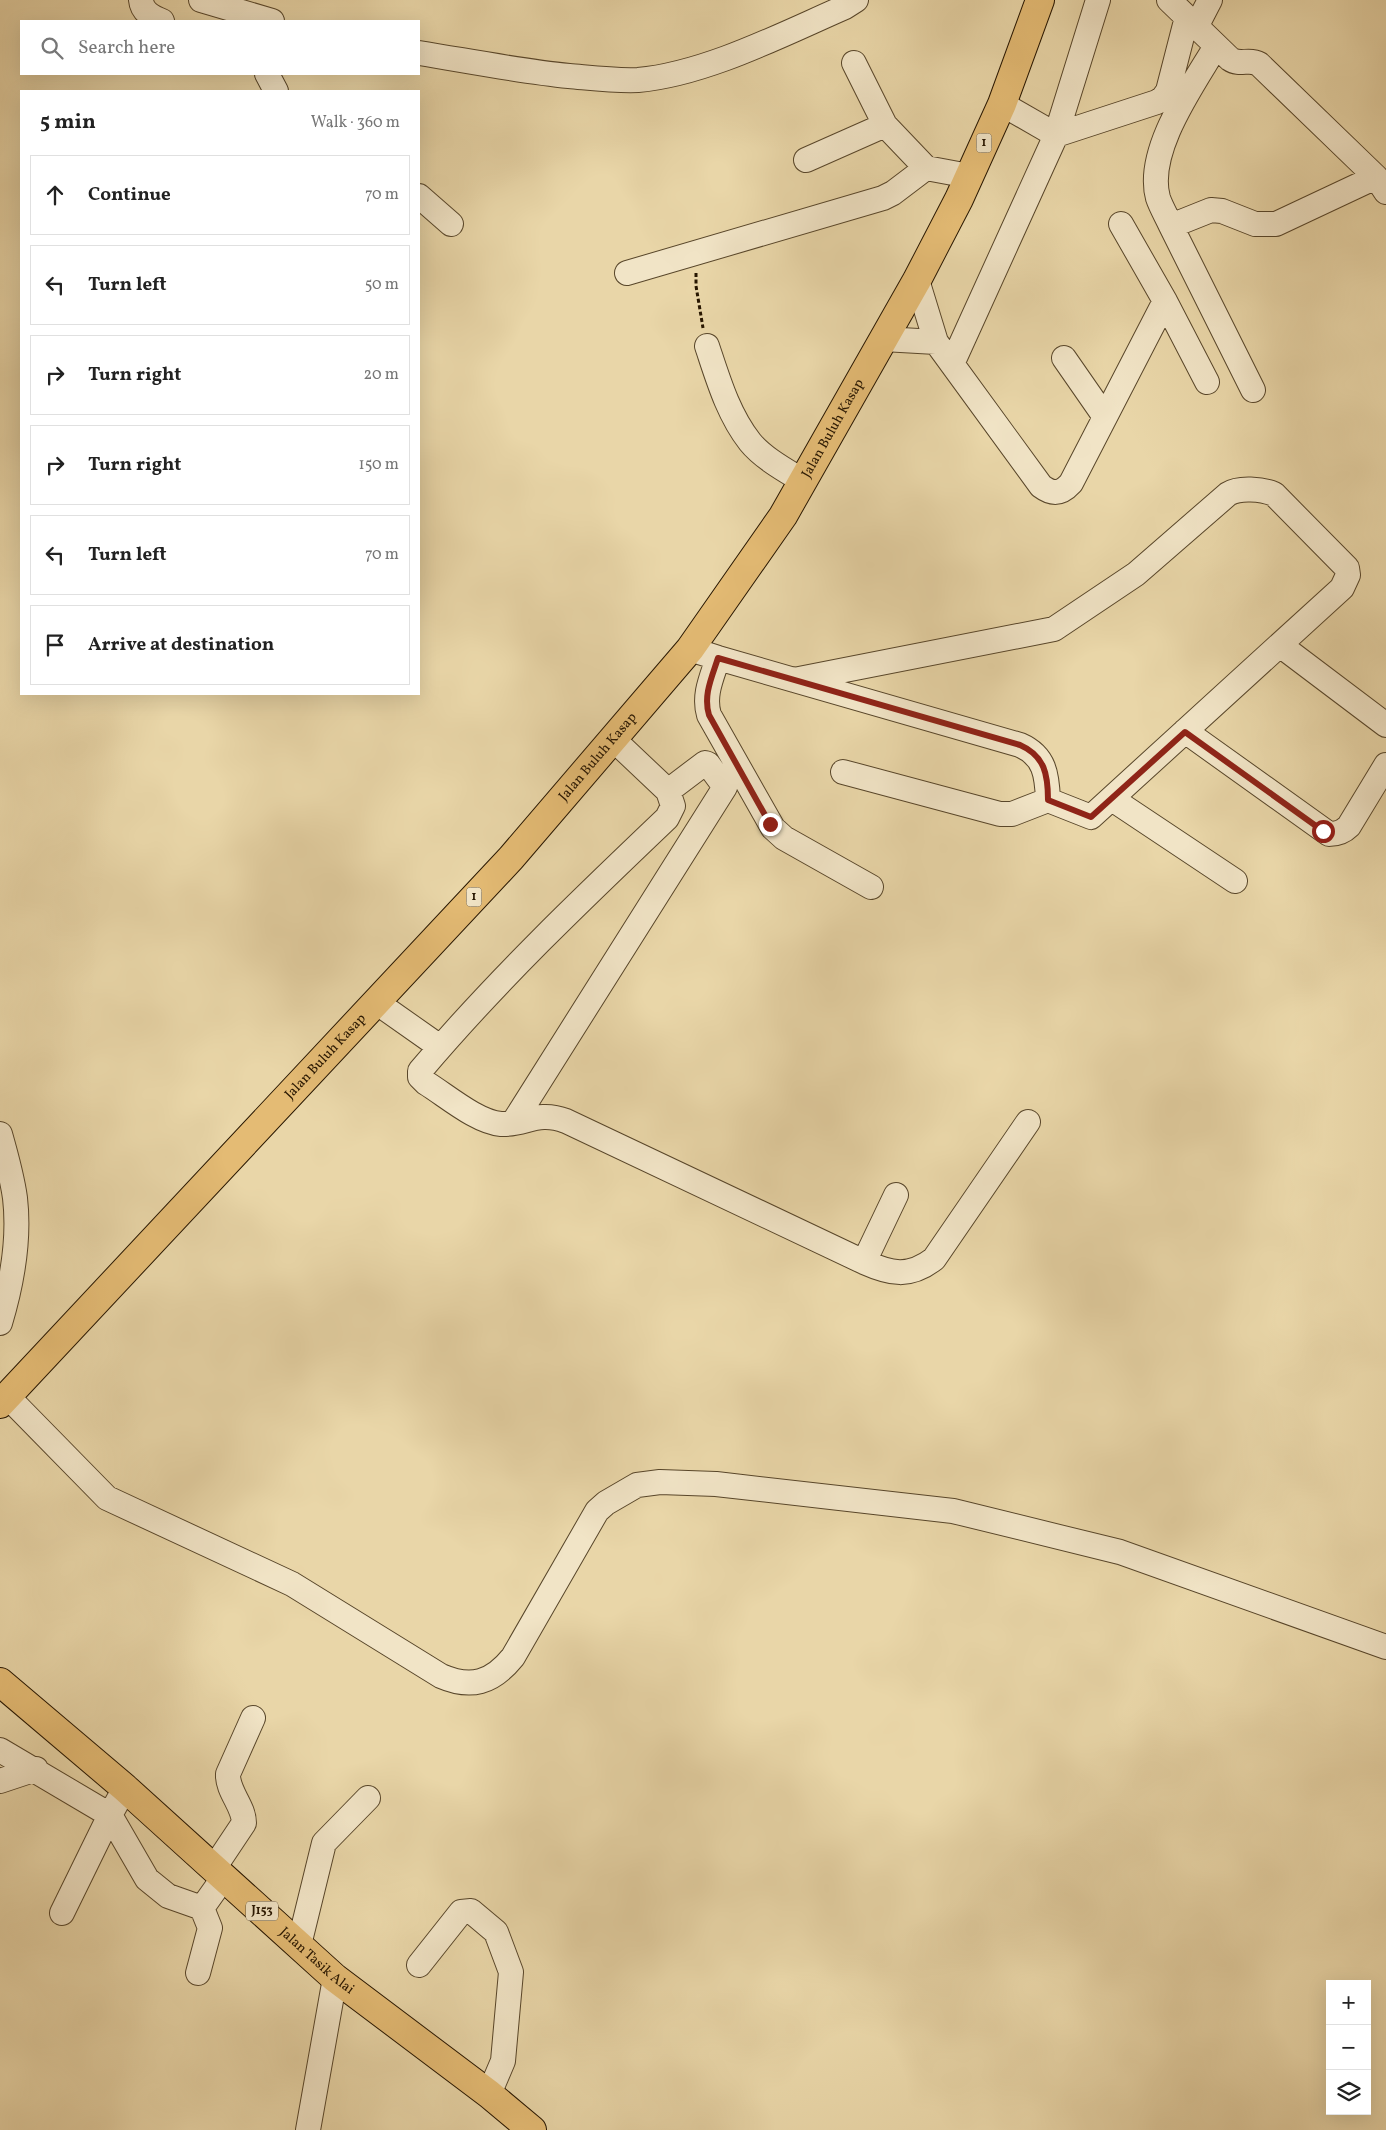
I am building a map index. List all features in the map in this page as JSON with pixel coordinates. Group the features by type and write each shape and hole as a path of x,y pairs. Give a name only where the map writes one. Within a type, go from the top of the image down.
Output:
{"main road":[{"name":"Jalan Buluh Kasap","path":"4,1400 511,858 690,649 783,516 917,280 969,176 1002,104 1040,0"},
{"name":"Jalan Tasik Alai","path":"0,1682 126,1788 335,1978 489,2094 532,2130"}],"street":[{"path":"141,0 145,11 160,20"},
{"path":"201,0 269,20"},
{"path":"952,364 1056,135 1098,0"},
{"path":"1169,0 1234,62 1249,60 1259,64 1381,185 1276,224 1255,224 1222,211 1211,210 1171,226"},
{"path":"1002,104 1056,135 1157,102 1168,92 1192,22 1210,0"},
{"path":"420,53 531,72 597,79 638,80 700,66 754,46 842,2"},
{"path":"1216,46 1178,112 1158,164 1156,183 1158,199 1252,390"},
{"path":"854,63 885,126 926,168 969,176"},
{"path":"268,75 275,90"},
{"path":"806,160 885,126"},
{"path":"627,273 883,198 893,193 926,168"},
{"path":"420,197 451,224"},
{"path":"1121,224 1165,301 1207,382"},
{"path":"917,280 936,342 1041,486 1048,491 1057,493 1065,490 1071,483 1165,301"},
{"path":"883,339 936,342"},
{"path":"707,346 730,410 750,442 772,462 802,481"},
{"path":"1064,358 1105,417"},
{"path":"794,680 1054,629 1136,574 1228,494 1241,490 1274,494 1347,568 1348,575 1342,588 1091,817 1048,800 1018,812 1000,814 843,772"},
{"path":"1280,645 1386,725"},
{"path":"690,649 1029,749 1042,763 1046,772 1048,800"},
{"path":"718,658 707,691 706,703 709,715 773,828 784,838 871,887"},
{"path":"1185,732 1329,834 1337,834 1349,826 1386,765"},
{"path":"613,739 668,791 673,806 667,818 553,928 440,1047 420,1071 420,1077 485,1120 494,1123 513,1123 542,1116 566,1121 864,1262 890,1272 902,1273 914,1271 934,1259 1028,1122"},
{"path":"513,1123 725,787 708,764 705,763 668,791"},
{"path":"1112,799 1235,881"},
{"path":"376,1002 440,1047"},
{"path":"0,1134 4,1171 15,1197 14,1257 10,1288 0,1323"},
{"path":"864,1262 896,1194"},
{"path":"4,1400 107,1498 292,1584 453,1682 467,1684 480,1682 493,1677 504,1668 597,1511 611,1500 637,1485 654,1482 716,1484 953,1511 1120,1552 1386,1647"},
{"path":"198,1973 210,1928 202,1908 244,1823 243,1815 228,1774 253,1718"},
{"path":"0,1750 110,1815 147,1879 168,1896 202,1908"},
{"path":"0,1782 36,1770"},
{"path":"62,1913 110,1815 126,1788"},
{"path":"299,1945 324,1843 368,1798"},
{"path":"419,1965 461,1912 471,1911 496,1932 511,1972 503,2061 489,2094"},
{"path":"308,2130 335,1978"}],"path":[{"path":"696,253 696,286 707,346"}],"route":[{"path":"770,824 711,721 707,709 707,691 718,658 1020,745 1029,749 1042,763 1048,781 1048,800 1091,817 1185,732 1323,831"}]}
